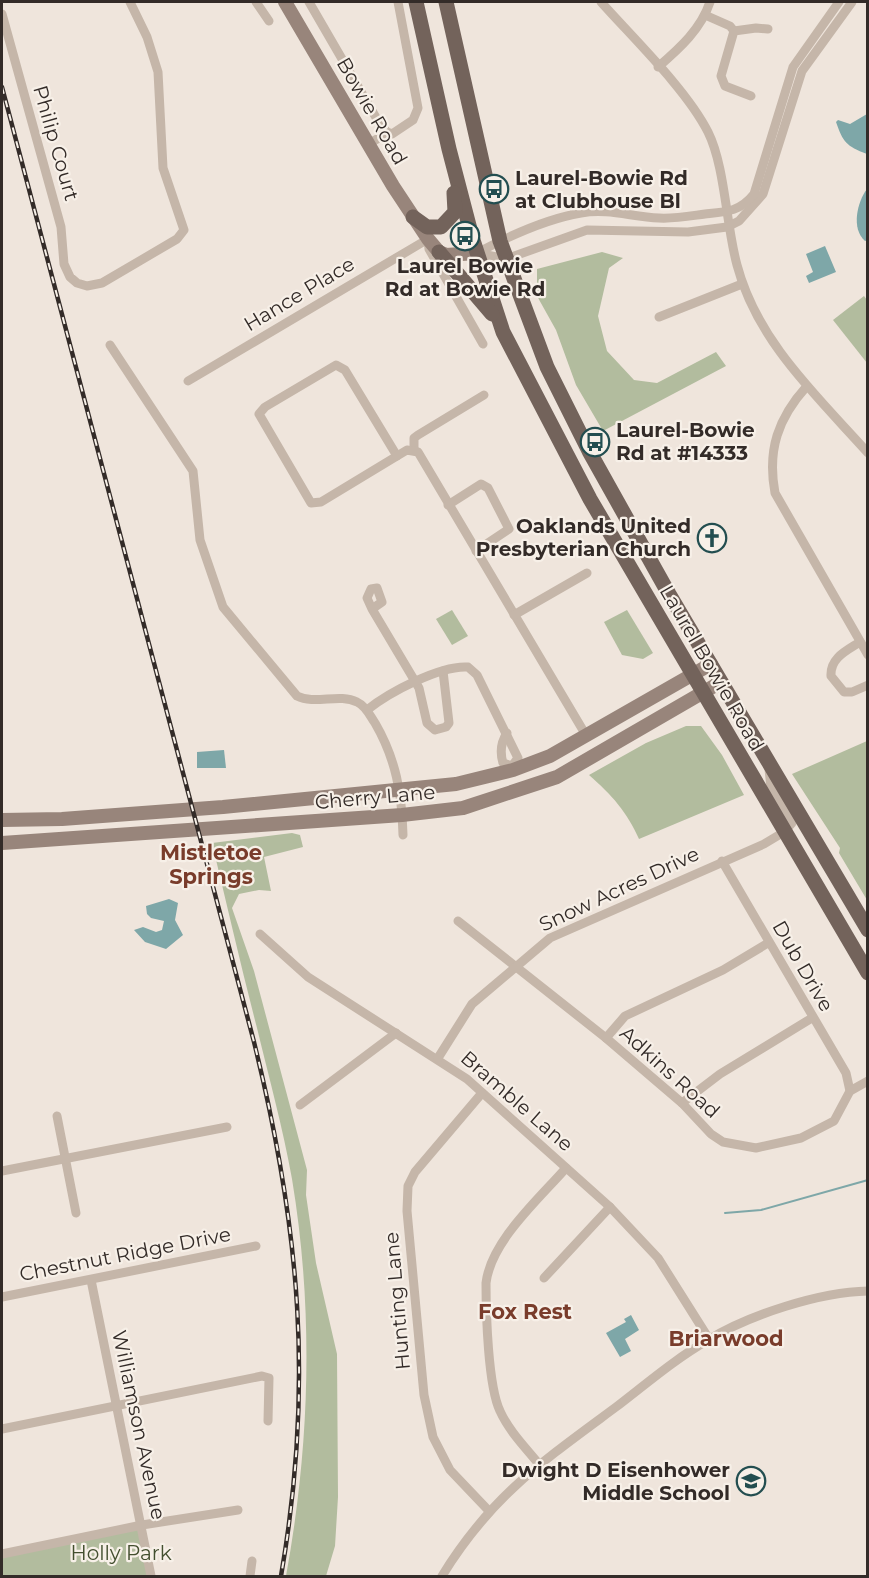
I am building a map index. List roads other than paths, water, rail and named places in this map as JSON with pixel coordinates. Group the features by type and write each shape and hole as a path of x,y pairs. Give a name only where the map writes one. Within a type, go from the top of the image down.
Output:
{"main road":[{"name":"Bowie Road","path":"285,2 368,144 413,217 439,252"},
{"name":"Laurel Bowie Road","path":"416,2 449,149 477,253 503,332 575,472 702,694 867,972"},
{"name":"Laurel Bowie Road","path":"446,2 500,241 543,358 578,431 769,765 867,930"},
{"path":"413,217 427,227 438,228 455,212 456,203 446,162 449,149"},
{"path":"439,252 456,257 477,253"},
{"path":"439,252 485,304 503,332"},
{"name":"Cherry Lane","path":"2,820 52,820 222,807 456,784 550,756 587,737 711,664"},
{"name":"Cherry Lane","path":"2,843 402,815 463,808 520,791 576,767 721,682"}],"street":[{"name":"Philip Court","path":"2,14 61,227 64,264 74,281 87,286 102,283 181,236 184,224 163,168 158,72 147,37 130,2"},
{"path":"256,2 269,21"},
{"path":"309,2 378,122 388,133"},
{"path":"368,144 388,133 392,134 413,120 418,108 398,2"},
{"path":"601,2 692,107 709,135 716,157 727,227 742,284 768,337 807,386 867,453"},
{"path":"658,67 688,38 705,15 710,2"},
{"path":"477,253 500,241 580,213 622,211 660,218 725,213 741,207 754,194 793,67 840,2"},
{"path":"477,253 506,259 587,230 662,233 727,227 739,221 763,194 802,70 852,2"},
{"path":"705,15 732,29 768,30"},
{"path":"732,29 722,80 725,86 751,96"},
{"name":"Bowie Road","path":"428,238 429,249 483,344"},
{"name":"Hance Place","path":"188,381 428,238"},
{"path":"659,317 742,284"},
{"path":"110,345 193,471 200,540 227,613 297,696 305,699 355,700 367,710 390,751 401,791 403,835"},
{"path":"397,456 342,366 332,367 266,406 259,414 311,503 321,502 397,456 414,449"},
{"path":"807,386 786,411 776,434 772,464 775,493 867,655"},
{"path":"484,395 414,438 414,449 420,455 587,737"},
{"path":"448,505 481,484 488,488 509,529 476,551"},
{"path":"514,615 587,573"},
{"path":"372,609 416,683 430,728 446,727 449,719 443,671"},
{"path":"860,642 835,659 831,676 844,692 852,692 867,685"},
{"path":"367,710 385,697 443,671 464,666 474,670 507,733 518,758 512,768"},
{"path":"507,733 501,757 503,763 512,768 520,791"},
{"path":"769,765 771,788 792,823 784,832"},
{"name":"Snow Acres Drive","path":"438,1058 468,1008 514,967 556,935 764,844 784,832"},
{"name":"Dub Drive","path":"722,861 846,1073 850,1091"},
{"name":"Adkins Road","path":"458,921 606,1038 682,1103 711,1134 723,1142 745,1147 768,1147 801,1138 834,1121 850,1091"},
{"name":"Bramble Lane","path":"260,934 308,977 438,1058 482,1093 610,1207 658,1258 709,1339"},
{"path":"606,1038 625,1016 723,970 768,943"},
{"path":"682,1103 720,1074 812,1018"},
{"path":"300,1105 396,1033"},
{"path":"850,1091 867,1081"},
{"name":"Hunting Lane","path":"482,1093 415,1172 406,1194 427,1414 438,1451 444,1462 489,1511"},
{"path":"57,1116 76,1213"},
{"path":"2,1171 227,1126"},
{"path":"538,1463 505,1420 495,1398 486,1283 490,1267 499,1249 566,1168"},
{"path":"544,1278 610,1207"},
{"name":"Chestnut Ridge Drive","path":"2,1297 255,1246"},
{"name":"Williamson Avenue","path":"91,1280 151,1576"},
{"path":"442,1576 489,1511 538,1463 709,1339 749,1320 808,1301 867,1291"},
{"path":"2,1429 262,1376 269,1378 268,1421"},
{"path":"2,1554 142,1525 238,1510"},
{"path":"250,1576 252,1562"}],"water":[{"path":"867,114 867,154 846,143 836,122 838,120 850,124"},
{"path":"867,189 868,240 865,241 858,230 857,215 863,194"},
{"path":"825,246 836,272 809,283 806,276 813,272 806,254"},
{"path":"224,750 226,768 197,768 197,752"},
{"path":"169,899 178,903 175,920 183,935 166,949 145,942 134,930 143,927 156,932 162,930 164,921 151,918 147,914 146,906"},
{"path":"631,1315 639,1330 625,1339 631,1351 620,1357 606,1333 626,1322 624,1319"}],"waterway":[{"path":"725,1213 761,1210 868,1180"}],"railway":[{"path":"2,87 254,1042 270,1111 291,1243 297,1308 299,1373 297,1439 291,1506 281,1576"}],"place":[{"name":"Laurel-Bowie Rd at Clubhouse Bl","path":"494,189"},
{"name":"Laurel Bowie Rd at Bowie Rd","path":"465,236"},
{"name":"Laurel-Bowie Rd at #14333","path":"595,442"},
{"name":"Oaklands United Presbyterian Church","path":"712,538"},
{"name":"Dwight D Eisenhower Middle School","path":"751,1481"}],"district":[{"name":"Mistletoe Springs","path":"211,864"},
{"name":"Fox Rest","path":"525,1311"},
{"name":"Briarwood","path":"726,1338"}],"park label":[{"name":"Holly Park","path":"121,1553"}]}
